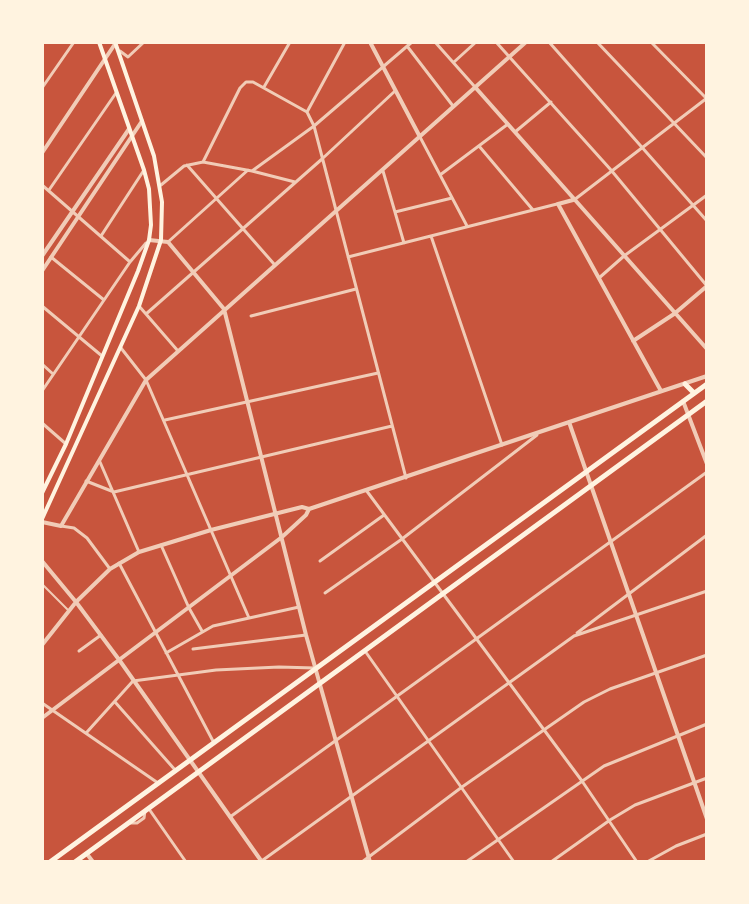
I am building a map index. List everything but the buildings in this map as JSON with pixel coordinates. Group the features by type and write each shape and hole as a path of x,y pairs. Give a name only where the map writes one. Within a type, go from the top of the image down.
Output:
{"main road":[{"path":"43,490 66,444 149,240 151,209 144,170 99,42"},
{"path":"42,521 139,306 161,240 161,185 116,44"},
{"path":"685,384 694,393"},
{"path":"50,862 707,384"},
{"path":"75,862 707,401"}],"street":[{"path":"42,88 74,42"},
{"path":"42,153 104,57 116,44 128,57 144,42"},
{"path":"264,87 290,42"},
{"path":"307,112 345,42"},
{"path":"370,42 468,227"},
{"path":"168,242 216,197 314,126 412,42"},
{"path":"435,42 707,349"},
{"path":"454,62 476,42"},
{"path":"496,42 611,170 707,286 674,314 633,341"},
{"path":"61,526 146,380 526,42"},
{"path":"549,42 707,221"},
{"path":"597,42 707,158"},
{"path":"348,257 574,200 707,98 651,42"},
{"path":"407,46 453,106"},
{"path":"203,162 240,88 246,82 264,87 307,112 314,126 406,478"},
{"path":"146,314 395,91"},
{"path":"49,190 116,93"},
{"path":"515,132 551,102"},
{"path":"42,271 142,121"},
{"path":"440,175 508,124"},
{"path":"42,256 129,129"},
{"path":"479,146 533,210"},
{"path":"161,185 187,165 203,162 295,182"},
{"path":"187,165 275,265"},
{"path":"101,236 144,170"},
{"path":"383,171 404,243"},
{"path":"42,185 130,262"},
{"path":"599,278 707,195"},
{"path":"395,212 452,198"},
{"path":"558,204 661,391"},
{"path":"431,236 503,446"},
{"path":"42,391 130,262 149,240 168,242 224,309 319,684 370,859"},
{"path":"51,257 104,300"},
{"path":"251,316 356,289"},
{"path":"42,306 102,356"},
{"path":"139,306 178,351"},
{"path":"120,347 146,380 249,618"},
{"path":"42,364 53,374"},
{"path":"165,420 378,373"},
{"path":"42,645 76,602 110,569 139,552 211,530 302,507 309,509 707,376"},
{"path":"683,401 707,464"},
{"path":"569,422 707,819"},
{"path":"42,423 66,444"},
{"path":"86,481 114,492 392,426"},
{"path":"325,593 402,539 539,433"},
{"path":"98,459 139,552"},
{"path":"230,817 707,472"},
{"path":"366,490 582,781 637,862"},
{"path":"42,718 282,537 309,509"},
{"path":"320,561 384,515"},
{"path":"42,521 74,528 87,538 110,569"},
{"path":"42,561 120,661 261,862 574,636 707,535"},
{"path":"161,545 202,631"},
{"path":"119,563 214,743"},
{"path":"42,584 69,611"},
{"path":"574,636 707,591"},
{"path":"166,653 202,631 299,607"},
{"path":"79,651 101,635"},
{"path":"193,649 306,635"},
{"path":"365,651 514,862"},
{"path":"362,862 462,787 596,695 707,655"},
{"path":"87,732 133,681 216,670 315,668"},
{"path":"114,702 176,771"},
{"path":"42,703 158,783"},
{"path":"466,862 604,766 707,724"},
{"path":"551,862 635,805 707,778"},
{"path":"147,810 186,862"},
{"path":"647,862 707,834"},
{"path":"87,854 93,862"}]}
